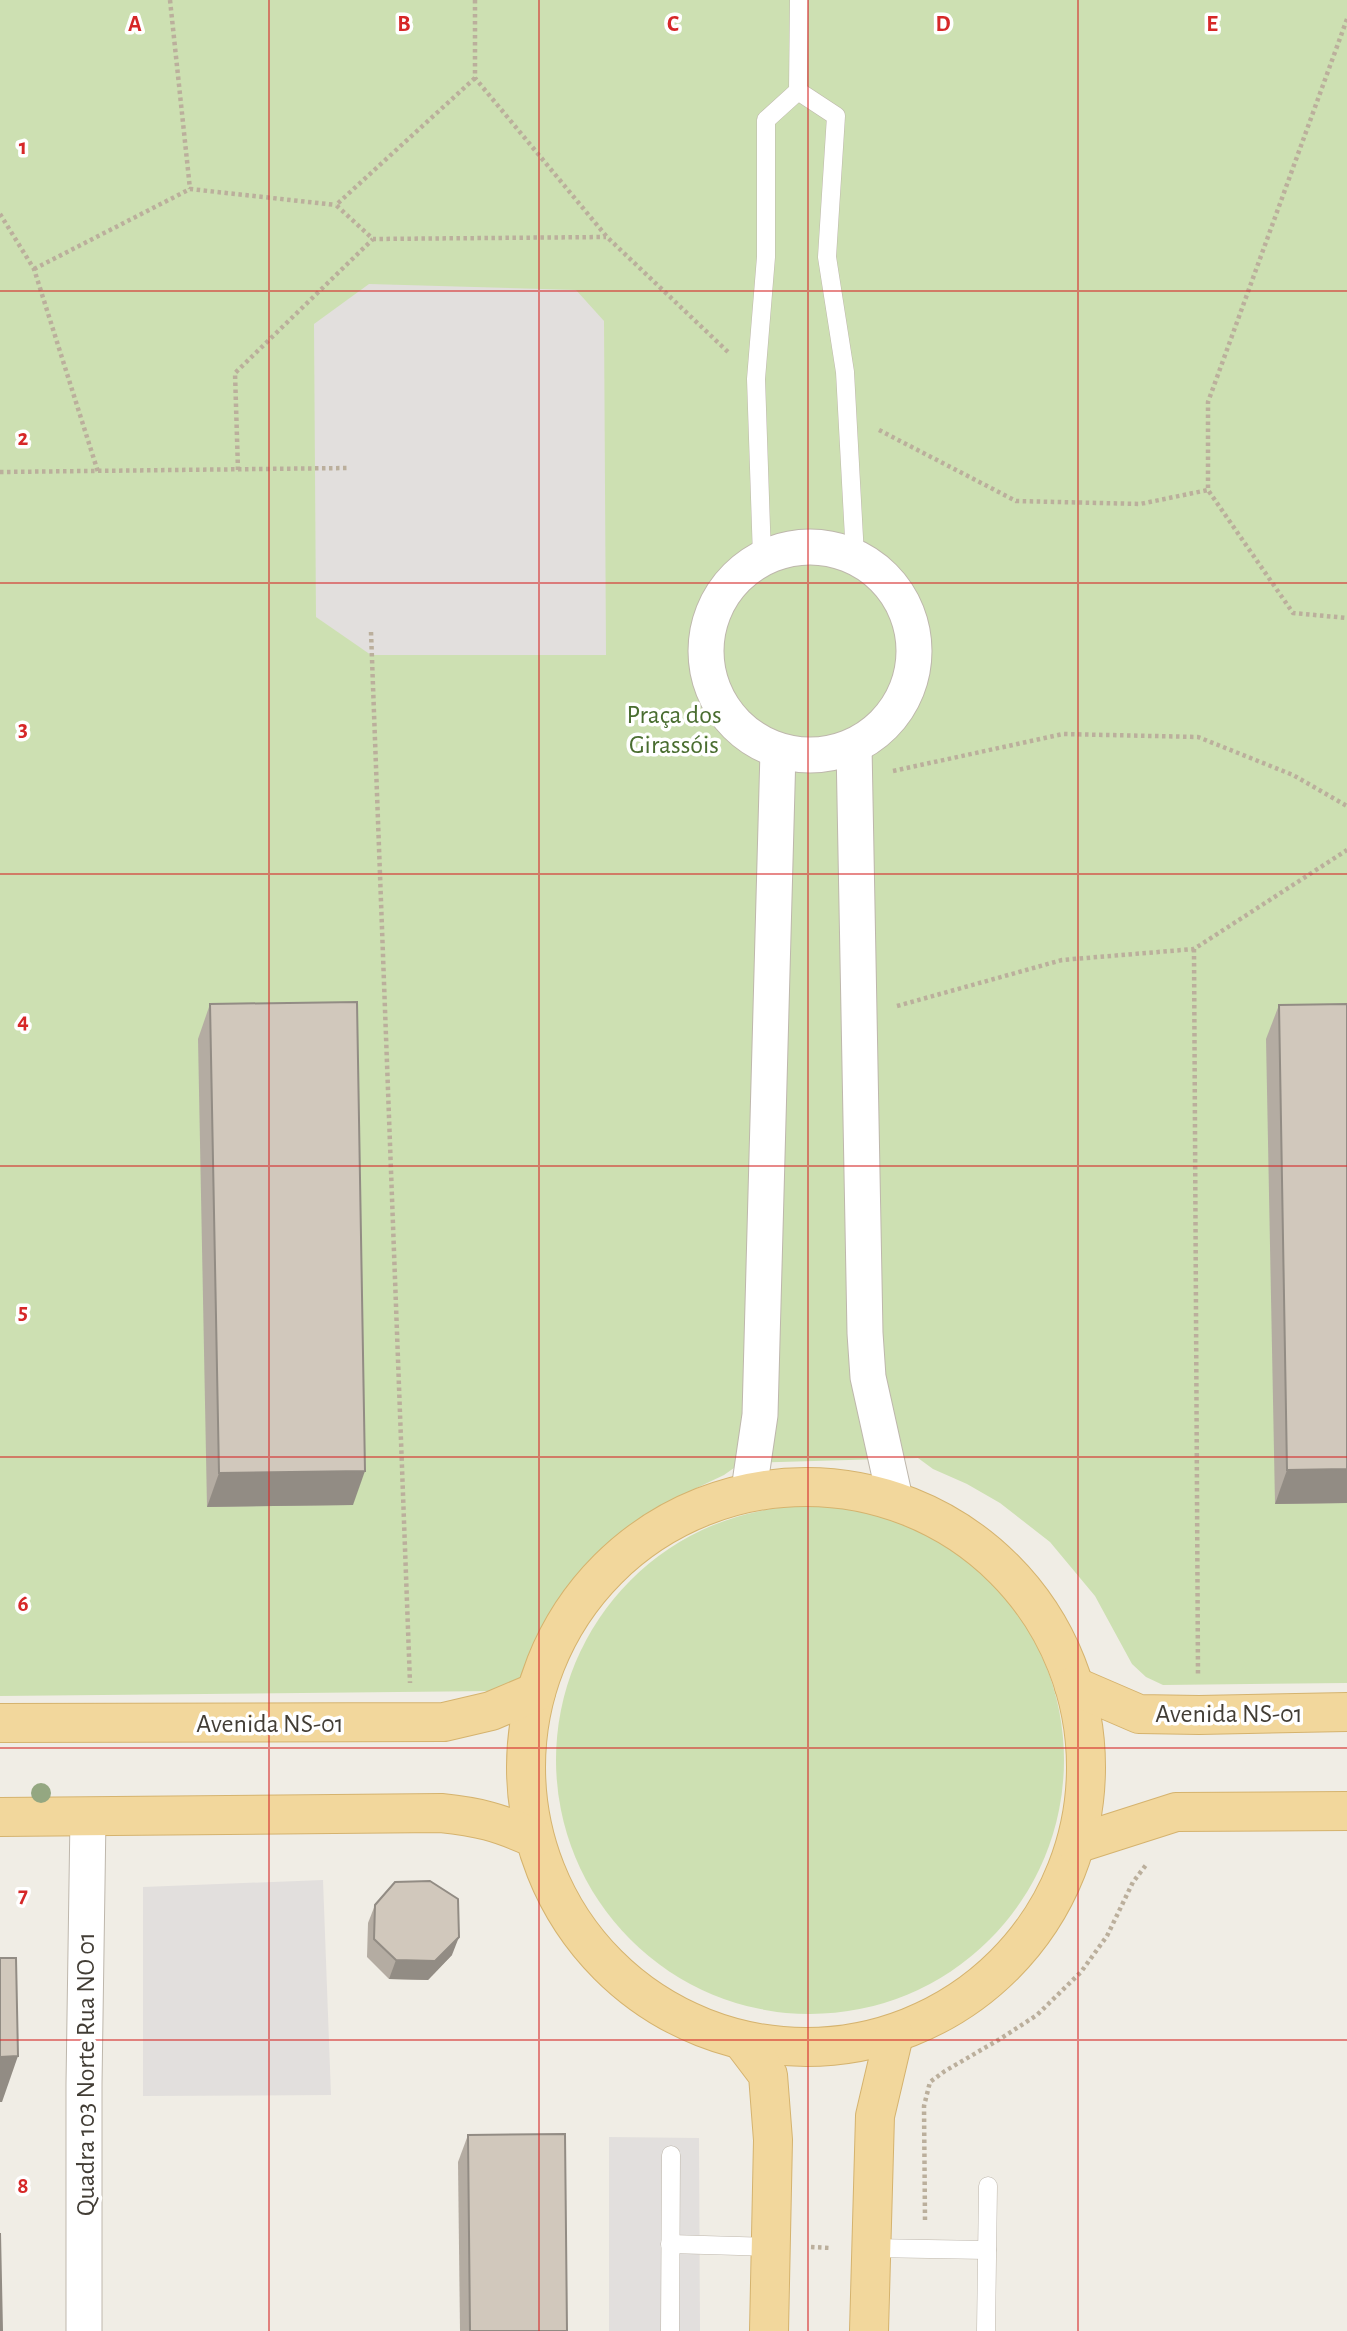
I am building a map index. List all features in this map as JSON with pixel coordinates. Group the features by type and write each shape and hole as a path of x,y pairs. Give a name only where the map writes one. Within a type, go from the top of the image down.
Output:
{"main road":[{"path":"806,1484 848,1488 895,1499 956,1528 1003,1566 1040,1611 1074,1686 1086,1770 1076,1844 1042,1919 999,1972 943,2013 894,2035 843,2046 794,2048 743,2042 695,2026 634,1990 603,1961 576,1928 553,1891 534,1838 527,1796 526,1736 536,1692 571,1618 615,1560 678,1516 749,1490 806,1484"},
{"name":"Avenida NS-01","path":"1074,1686 1139,1714 1347,1712"},
{"name":"Avenida NS-01","path":"0,1723 444,1722 491,1711 536,1692"},
{"path":"1076,1844 1176,1812 1347,1811"},
{"path":"0,1817 441,1813 498,1822 534,1838"},
{"path":"869,2331 875,2116 894,2035"},
{"path":"743,2042 768,2076 773,2140 769,2331"}],"street":[{"path":"855,762 830,754 803,756 778,751 748,736 724,712 709,682 705,649 712,612 732,580 762,557 792,547 824,547 855,556 882,575 902,602 912,634 912,668 902,700 855,762 868,1377 895,1499"},
{"path":"749,1490 760,1415 778,751"},
{"name":"Quadra 103 Norte Rua NO 01","path":"84,2331 88,1816"}],"lane":[{"path":"762,557 756,379 766,257 766,120 798,91 799,0"},
{"path":"798,91 836,116 827,257 845,372 855,556"},
{"path":"670,2331 671,2155"},
{"path":"986,2331 988,2186"},
{"path":"670,2244 771,2247"},
{"path":"870,2248 987,2250"}],"path":[{"path":"170,0 190,189"},
{"path":"475,0 475,78 607,237 756,379"},
{"path":"1347,19 1345,32 1208,402 1208,490 1293,613 1347,618"},
{"path":"336,205 475,78"},
{"path":"34,269 190,189 336,205 373,239 607,237"},
{"path":"0,214 34,269 98,472"},
{"path":"238,470 235,373 373,239"},
{"path":"847,413 1016,501 1140,504 1208,490"},
{"path":"0,472 347,468"},
{"path":"371,632 411,1722"},
{"path":"855,762 1063,734 1198,737 1293,775 1347,806"},
{"path":"859,1017 1062,960 1194,949 1347,850"},
{"path":"1194,949 1199,1715"},
{"path":"925,2249 923,2106 930,2082 1037,2015 1081,1972 1107,1936 1138,1875 1153,1859"},
{"path":"771,2247 870,2248"}],"green space":[{"name":"Praça dos Girassóis","path":"0,0 1347,0 1347,1683 1163,1685 1146,1677 1132,1664 1095,1596 1050,1542 1000,1503 933,1469 918,1458 741,1463 724,1475 665,1503 621,1539 570,1601 527,1677 494,1691 0,1696"},
{"path":"810,1506 860,1511 907,1526 951,1549 989,1581 1021,1619 1044,1663 1059,1710 1064,1760 1059,1810 1044,1857 1021,1901 989,1939 951,1971 907,1994 860,2009 810,2014 760,2009 713,1994 669,1971 631,1939 599,1901 576,1857 561,1810 556,1760 561,1710 576,1663 599,1619 631,1581 669,1549 713,1526 760,1511"}],"shaded area":[{"path":"369,284 576,290 604,321 606,655 371,655 316,617 314,324"},
{"path":"323,1880 331,2095 143,2096 143,1887"},
{"path":"609,2137 699,2138 700,2331 609,2331"}],"building":[{"path":"357,1002 365,1471 219,1473 210,1004"},
{"path":"1347,1004 1347,1469 1287,1470 1279,1005"},
{"path":"430,1881 458,1899 459,1937 435,1961 396,1960 374,1939 375,1905 395,1882"},
{"path":"0,1958 16,1958 18,2056 0,2057"},
{"path":"565,2134 567,2331 470,2331 468,2135"},
{"path":"0,2233 2,2331 0,2331"}]}
